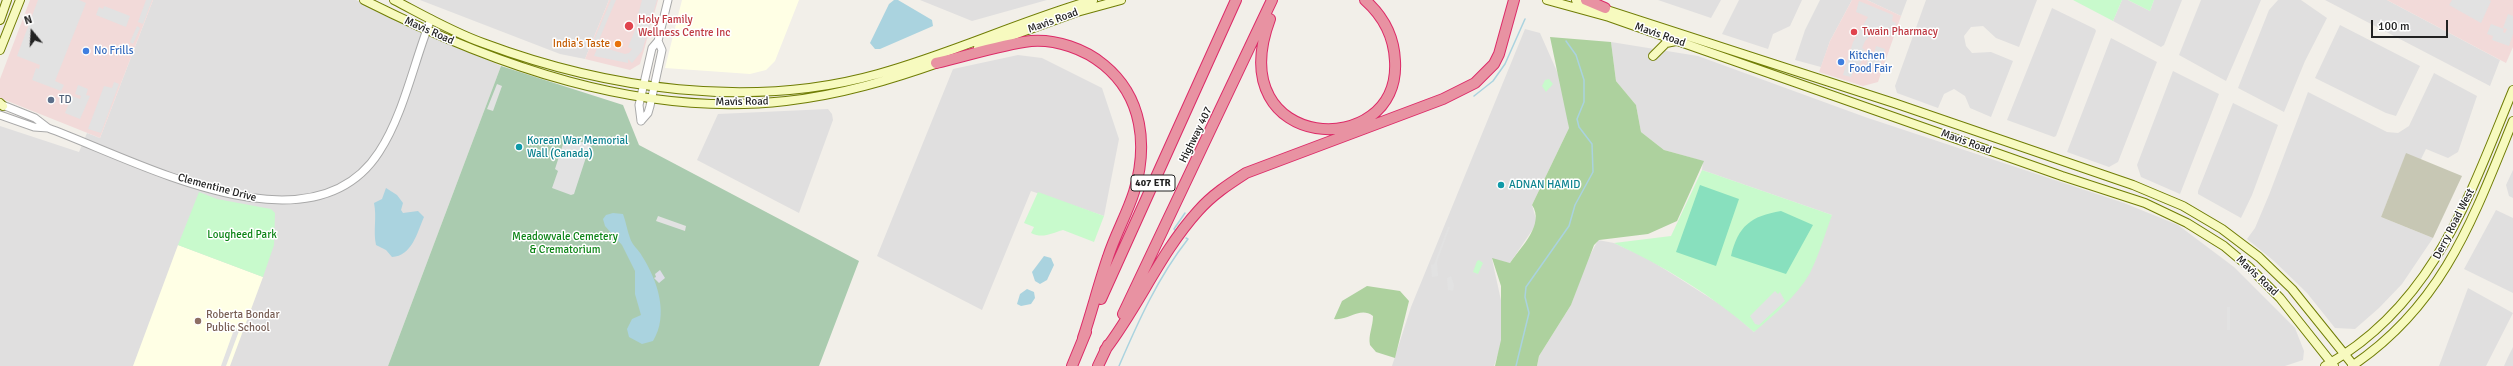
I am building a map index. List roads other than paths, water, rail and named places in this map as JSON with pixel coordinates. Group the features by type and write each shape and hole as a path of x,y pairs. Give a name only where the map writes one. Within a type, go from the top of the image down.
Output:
{"highway":[{"name":"Highway 407","path":"1072,366 1236,0"},
{"name":"Highway 407","path":"1098,366 1272,0"},
{"path":"1277,0 1263,38 1260,62 1266,89 1278,109 1288,118 1299,124 1327,131 1354,125 1373,114 1387,96 1393,81 1396,67 1392,40 1381,17 1365,0"},
{"path":"1105,350 1123,327 1143,290 1184,228 1199,210 1220,190 1246,173 1443,99 1475,83 1494,64 1499,54 1514,0"},
{"path":"1586,0 1609,12"},
{"path":"936,63 1014,44 1032,41 1051,42 1076,48 1097,59 1117,77 1129,95 1139,120 1142,133 1140,169 1134,193 1108,256 1084,338"}],"main road":[{"path":"0,20 7,0"},
{"path":"0,50 20,0"},
{"name":"Mavis Road","path":"364,0 426,31 479,53 534,72 641,97 713,103 786,101 832,94 867,86 936,63 1077,12 1121,0"},
{"name":"Mavis Road","path":"394,0 483,43 557,67 654,86 687,90 756,92 833,84 878,74 1093,0"},
{"name":"Mavis Road","path":"1547,0 1609,12 1678,41 2062,176 2146,202 2224,246 2249,267 2280,298 2330,365"},
{"name":"Mavis Road","path":"1576,0 1609,12 1894,103 2147,190 2183,206 2222,229 2259,257 2292,289 2345,353 2353,366"},
{"path":"1653,56 1666,43 1678,41"},
{"name":"Derry Road West","path":"2330,365 2396,309 2438,257 2466,203 2513,90"},
{"name":"Derry Road West","path":"2353,366 2375,350 2397,330 2425,300 2456,253 2476,212 2513,121"}],"street":[{"path":"658,40 662,50 652,98 648,113 641,121 639,105 652,48 658,40 668,0"},
{"name":"Clementine Drive","path":"1,104 35,118 48,128 174,177 221,192 260,200 305,200 324,195 359,175 379,152 394,123 431,19"},
{"name":"Clementine Drive","path":"0,115 34,127 48,128"}],"water":[{"path":"894,0 898,0 932,20 933,26 880,49 875,49 870,43 889,4"},
{"path":"386,188 397,195 403,203 401,210 403,213 418,211 424,217 413,243 409,248 399,256 392,257 386,250 376,245 375,240 374,203 382,199"},
{"path":"613,213 623,214 631,241 648,266 660,298 661,309 658,331 653,341 642,344 629,337 627,329 632,319 641,315 635,294 635,271 622,245 605,226 603,219 606,215"},
{"path":"1044,256 1051,258 1054,265 1047,280 1040,284 1035,281 1032,272"},
{"path":"1027,289 1034,292 1035,298 1031,304 1021,306 1017,304 1020,294"}],"waterway":[{"path":"1474,96 1493,81 1505,64 1525,19"},
{"path":"1516,366 1529,313 1525,297 1526,287 1569,226 1575,205 1593,172 1592,144 1579,127 1577,119 1584,102 1584,80 1576,55 1566,41"},
{"path":"1176,231 1174,229 1185,213"},
{"path":"1119,366 1149,300 1167,269 1188,239 1186,238"}],"place":[{"name":"Holy Family Wellness Centre Inc","path":"629,26"},
{"name":"Twain Pharmacy","path":"1854,32"},
{"name":"India's Taste","path":"618,44"},
{"name":"No Frills","path":"86,51"},
{"name":"Kitchen Food Fair","path":"1841,62"},
{"name":"TD","path":"51,100"},
{"name":"Korean War Memorial Wall (Canada)","path":"519,147"},
{"name":"ADNAN HAMID","path":"1501,185"},
{"name":"Roberta Bondar Public School","path":"198,321"}],"park label":[{"name":"Lougheed Park","path":"242,235"},
{"name":"Meadowvale Cemetery & Crematorium","path":"565,243"}]}
